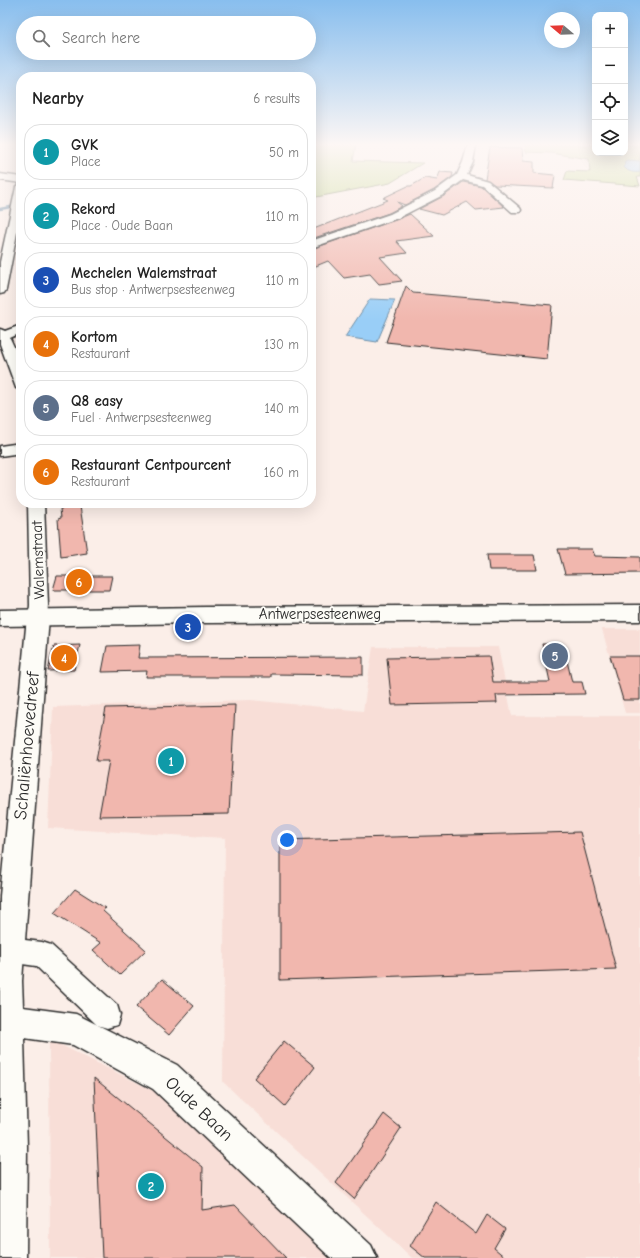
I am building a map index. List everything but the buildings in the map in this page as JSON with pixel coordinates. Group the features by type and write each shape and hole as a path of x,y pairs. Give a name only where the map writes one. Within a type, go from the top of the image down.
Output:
{"street":[{"path":"316,243 394,216 418,204"},
{"path":"509,204 516,210"},
{"path":"0,290 16,212"},
{"path":"16,330 1,335 6,342 16,368"},
{"path":"0,451 16,449"},
{"name":"Walemstraat","path":"36,508 39,605 38,617"},
{"name":"Antwerpsesteenweg","path":"0,618 640,613"},
{"name":"Schaliënhoevedreef","path":"7,1258 10,1147 4,950 13,910 38,617"},
{"path":"4,950 42,954 107,1015"},
{"name":"Oude Baan","path":"6,1020 76,1030 165,1077 358,1258"}],"shaded area":[{"path":"602,629 640,629 640,713 625,713"},
{"path":"373,647 498,647 512,716 640,716 640,1258 412,1258 223,1082 225,838 48,828 53,707 250,700 363,711"},
{"path":"49,1039 186,1107 335,1258 50,1258"}],"water":[{"path":"370,299 395,300 377,342 345,337"}],"waterway":[{"path":"0,209 16,206"}],"place":[{"name":"Restaurant Centpourcent","path":"79,582"},
{"name":"Mechelen Walemstraat","path":"188,627"},
{"name":"Q8 easy","path":"555,656"},
{"name":"Kortom","path":"64,658"},
{"name":"GVK","path":"171,761"},
{"name":"Rekord","path":"151,1186"}]}
